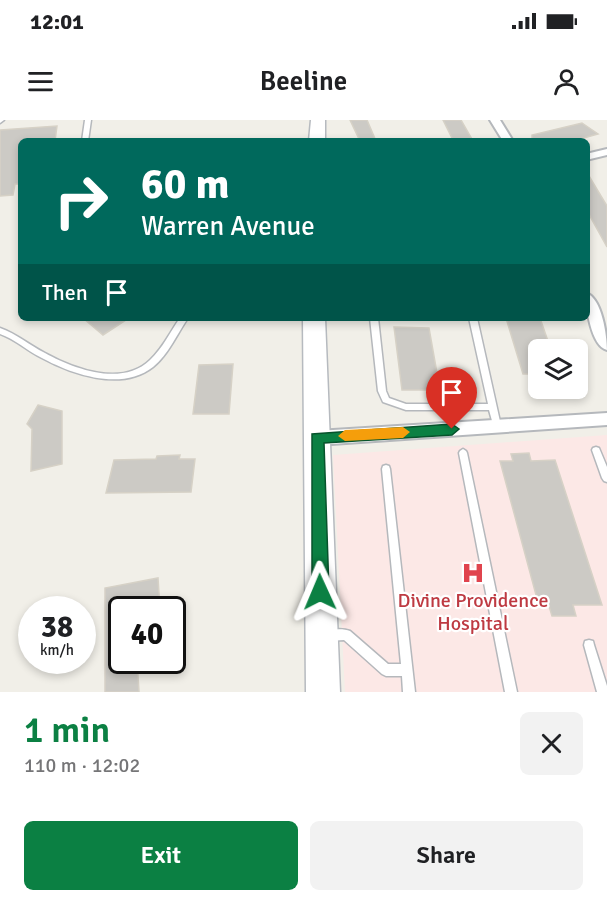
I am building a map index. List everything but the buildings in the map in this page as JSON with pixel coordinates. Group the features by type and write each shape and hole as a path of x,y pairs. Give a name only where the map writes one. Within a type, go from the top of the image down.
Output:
{"street":[{"path":"317,138 318,120"},
{"path":"495,120 506,138"},
{"path":"590,156 607,152"},
{"path":"590,307 607,345"},
{"path":"314,321 322,692"},
{"path":"317,438 607,419"}],"lane":[{"path":"85,138 88,120"},
{"path":"0,331 10,334 62,366 92,374 113,375 125,374 151,364 182,321"},
{"path":"374,321 381,391 386,400 406,407 492,407"},
{"path":"474,321 497,426"},
{"path":"596,450 607,478"},
{"path":"463,453 511,692"},
{"path":"386,470 410,692"},
{"path":"321,636 346,635 386,670 407,670"},
{"path":"589,645 603,692"}],"shaded area":[{"name":"Divine Providence Hospital","path":"607,435 607,692 345,692 333,455"}],"slow traffic":[{"path":"345,436 403,432"}],"place":[{"name":"Divine Providence Hospital","path":"473,573"}],"route":[{"path":"320,592 317,438 452,429"}]}
